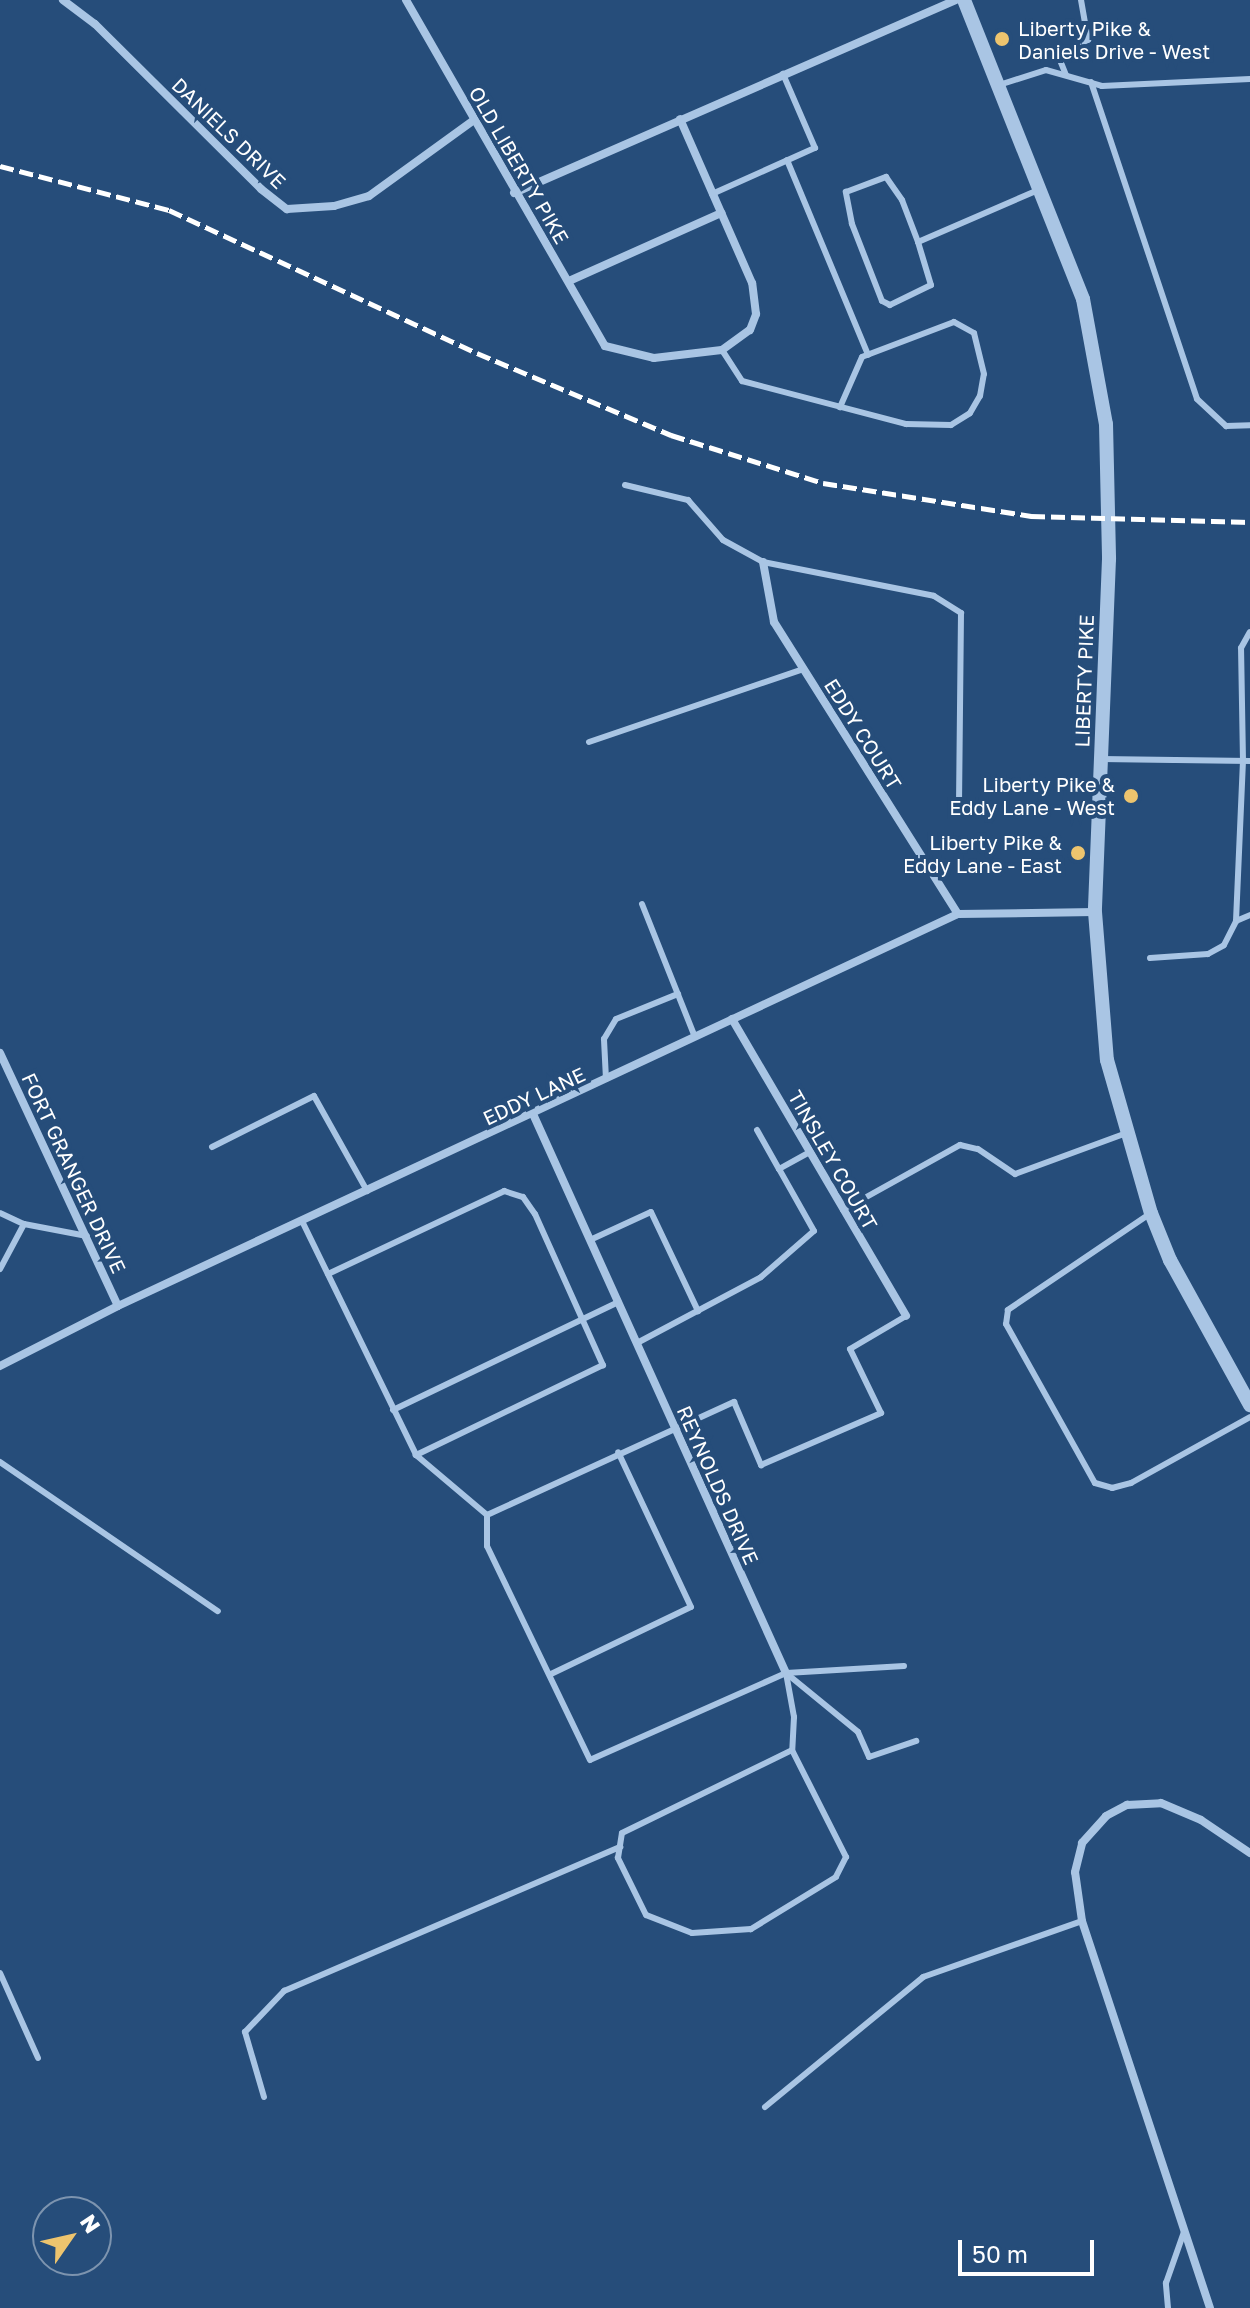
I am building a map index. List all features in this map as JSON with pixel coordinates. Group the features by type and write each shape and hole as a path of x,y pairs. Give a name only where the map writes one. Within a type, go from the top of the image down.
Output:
{"street":[{"name":"DANIELS DRIVE","path":"63,0 95,24 261,189 287,209 334,206 369,196 474,120"},
{"name":"OLD LIBERTY PIKE","path":"406,0 514,193 605,346 654,358 722,350"},
{"path":"514,193 956,0"},
{"name":"LIBERTY PIKE","path":"964,0 1042,189 1083,299 1106,424 1110,521 1095,912 1100,1010 1124,1134 1170,1260 1250,1405"},
{"path":"680,119 752,283 756,314 750,330 722,350"},
{"path":"569,281 721,213"},
{"name":"EDDY COURT","path":"763,562 774,622 958,914"},
{"name":"EDDY LANE","path":"0,1366 118,1306 958,914 1095,912"},
{"name":"TINSLEY COURT","path":"732,1019 906,1316"},
{"name":"FORT GRANGER DRIVE","path":"0,1053 118,1306"},
{"name":"REYNOLDS DRIVE","path":"533,1114 786,1673"},
{"path":"1210,2308 1082,1921 1075,1872 1082,1843 1106,1816 1127,1805 1161,1803 1201,1820 1250,1853"}],"lane":[{"path":"1066,75 1058,55 1088,40 1081,0"},
{"path":"999,85 1046,70 1091,82 1250,79"},
{"path":"712,194 815,148 783,74"},
{"path":"1091,82 1197,399 1226,426 1250,425"},
{"path":"787,160 868,355"},
{"path":"886,177 902,200 918,242 931,285 890,305 882,301 852,224 846,192 886,177"},
{"path":"918,242 1042,189"},
{"path":"722,350 742,381 840,407 906,424 951,425 970,413 980,396 984,374 974,333 954,322 862,357 840,407"},
{"path":"625,485 688,500 723,540 763,562 934,596 961,613 959,805"},
{"path":"1150,958 1208,954 1224,945 1236,921 1246,761 1241,648 1250,632"},
{"path":"589,742 804,669"},
{"path":"1101,759 1246,761"},
{"path":"642,904 695,1037"},
{"path":"1236,921 1250,915"},
{"path":"606,1079 604,1039 616,1019 678,994"},
{"path":"212,1147 314,1096 367,1191"},
{"path":"637,1343 785,1261 814,1231 757,1130"},
{"path":"843,1210 960,1145 978,1149 1015,1174 1124,1134"},
{"path":"779,1169 810,1152"},
{"path":"328,1274 504,1191 523,1197 535,1214 603,1365 416,1455"},
{"path":"590,1240 651,1212 698,1311"},
{"path":"0,1213 24,1224 87,1236"},
{"path":"1151,1213 1008,1310 1006,1324 1095,1483 1112,1488 1131,1483 1250,1417"},
{"path":"302,1221 416,1455 487,1515 487,1546 590,1760 786,1673 904,1666"},
{"path":"0,1269 24,1224"},
{"path":"393,1410 618,1302"},
{"path":"487,1515 674,1426 734,1402 761,1465 881,1413 850,1349 906,1316"},
{"path":"551,1674 691,1607 618,1452"},
{"path":"0,1462 218,1611"},
{"path":"786,1673 858,1732 869,1757 916,1741"},
{"path":"786,1673 794,1717 792,1750 846,1857 836,1877 751,1929 692,1933 646,1915 618,1858 622,1833 792,1750"},
{"path":"264,2097 245,2032 284,1991 620,1847"},
{"path":"765,2107 923,1977 1082,1921"},
{"path":"0,1973 38,2058"},
{"path":"1168,2308 1166,2283 1185,2229"}],"railway":[{"path":"0,166 169,210 477,353 671,435 823,483 1031,516 1250,522"}],"place":[{"name":"Liberty Pike & Daniels Drive - West","path":"1002,39"},
{"name":"Liberty Pike & Eddy Lane - West","path":"1131,796"},
{"name":"Liberty Pike & Eddy Lane - East","path":"1078,853"}]}
